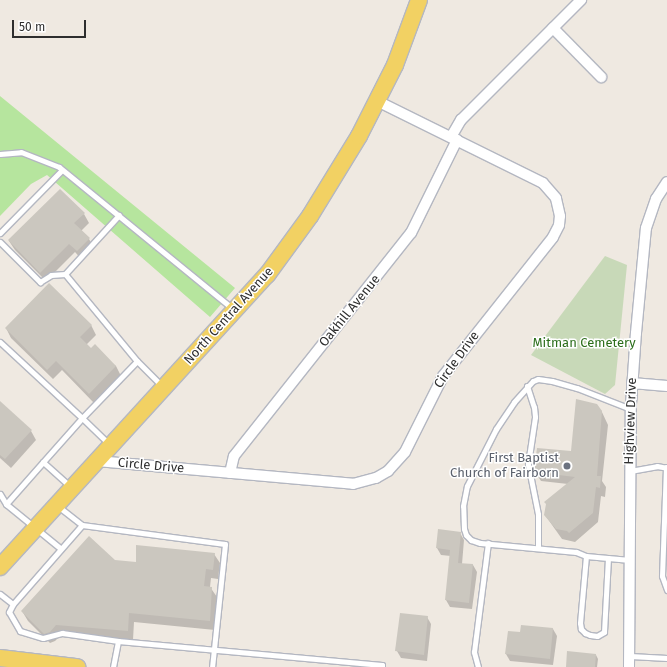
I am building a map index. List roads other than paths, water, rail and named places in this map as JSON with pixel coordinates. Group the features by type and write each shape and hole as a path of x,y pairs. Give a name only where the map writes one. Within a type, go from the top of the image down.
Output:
{"main road":[{"name":"North Central Avenue","path":"0,567 236,311 267,275 310,216 338,172 377,101 409,30 419,0"},
{"path":"0,658 77,667"}],"street":[{"name":"Oakhill Avenue","path":"230,473 234,456 412,233 454,139 460,120 581,0"},
{"path":"553,28 601,77"},
{"name":"Circle Drive","path":"97,461 353,484 370,480 388,471 405,452 443,376 553,237 559,225 560,216 556,198 550,189 543,183 377,101"},
{"name":"Highview Drive","path":"630,667 630,410 632,383 645,235 649,215 656,199 667,182"},
{"path":"632,383 667,386"}],"lane":[{"path":"0,154 21,152 62,170 236,311"},
{"path":"0,233 62,170"},
{"path":"0,242 40,282 51,275 65,274 119,215"},
{"path":"65,274 137,361 164,388"},
{"path":"0,342 111,445"},
{"path":"6,504 82,418 137,361"},
{"path":"630,410 588,392 543,379 533,381 527,386 496,429 467,486 463,506 466,535 476,542 576,552 586,556 630,560"},
{"path":"527,386 534,407 535,417 528,464 538,514 538,548"},
{"path":"43,462 72,488"},
{"path":"630,471 657,466 666,468 662,576 667,590"},
{"path":"0,494 6,504 60,548"},
{"path":"56,505 82,525 225,544 212,667"},
{"path":"82,525 60,548 13,604 9,612 20,631 43,638 62,633 118,641 382,665 382,667"},
{"path":"478,667 474,652 488,543"},
{"path":"586,556 581,629 585,633 597,636 601,635 605,627 608,558"},
{"path":"0,594 13,604"},
{"path":"113,667 118,641"},
{"path":"630,656 667,658"}],"place":[{"name":"First Baptist Church of Fairborn","path":"567,466"}],"park label":[{"name":"Mitman Cemetery","path":"584,343"}]}
